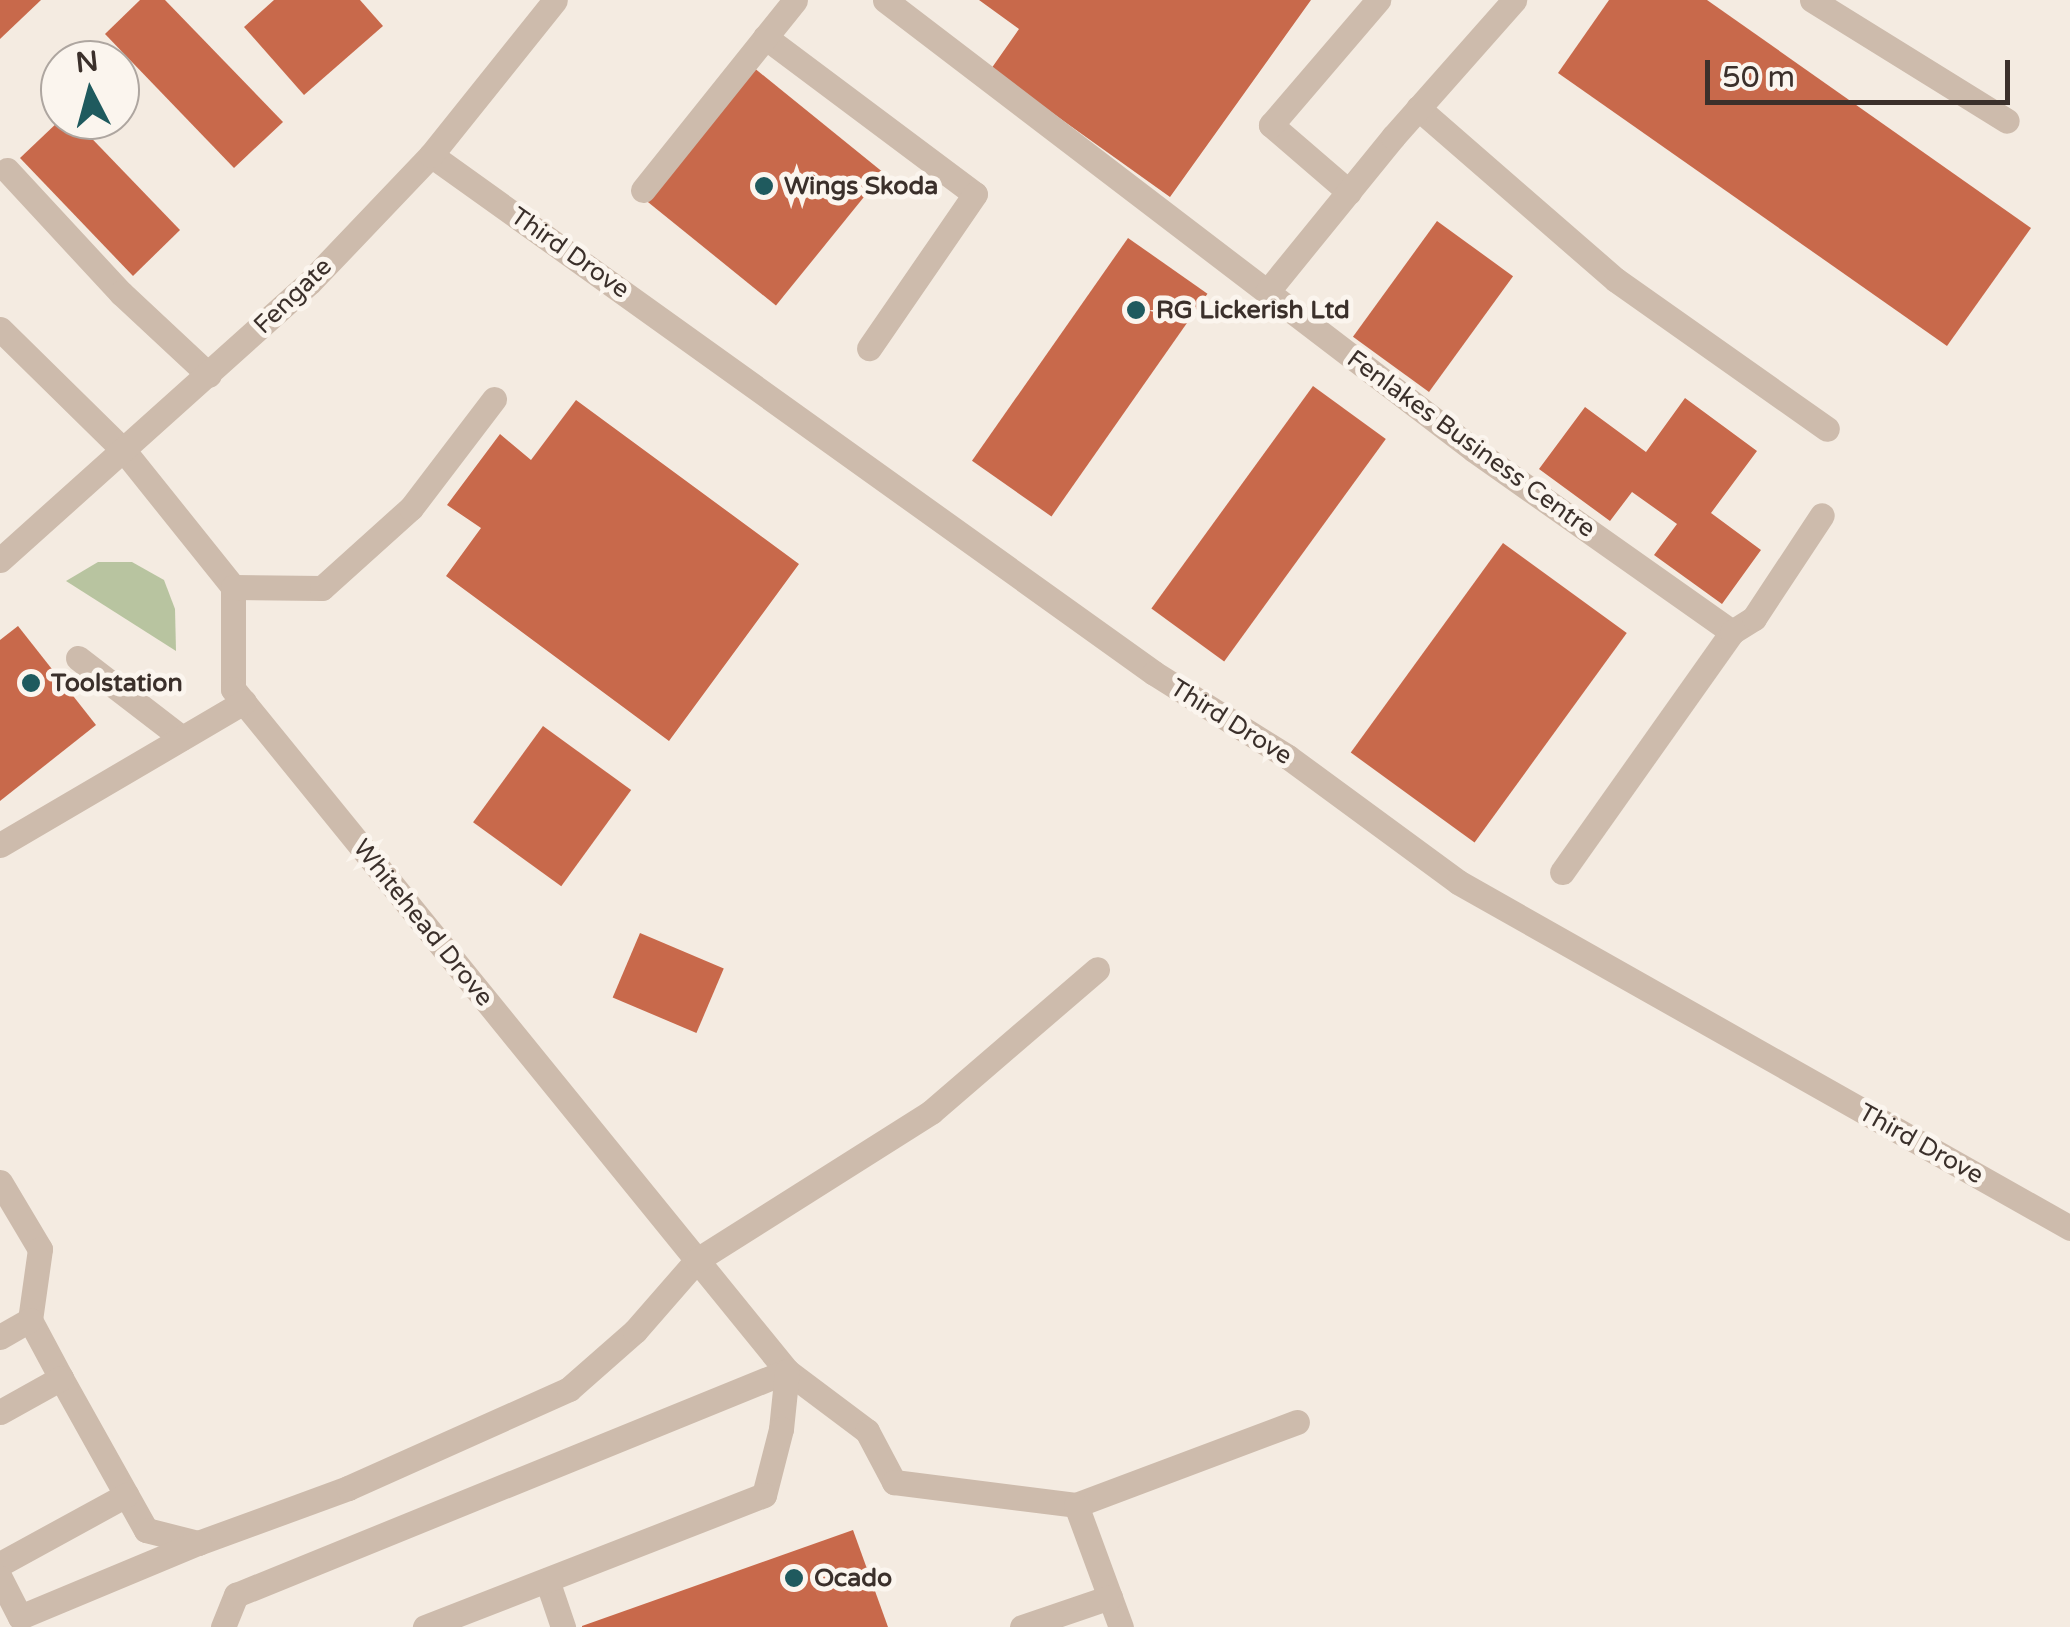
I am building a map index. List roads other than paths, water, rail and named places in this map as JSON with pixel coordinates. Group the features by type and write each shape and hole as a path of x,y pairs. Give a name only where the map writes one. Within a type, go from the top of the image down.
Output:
{"street":[{"name":"Fengate","path":"0,560 125,452 310,282 431,155 555,0"},
{"path":"643,190 795,0"},
{"name":"Fenlakes Business Centre","path":"884,0 1474,450 1732,632"},
{"path":"1349,192 1271,125 1378,0"},
{"path":"1268,292 1418,108 1514,0"},
{"path":"1812,0 2007,121"},
{"path":"765,38 975,194 868,348"},
{"path":"1418,108 1616,280 1826,429"},
{"name":"Third Drove","path":"431,155 1154,673 1288,757 1458,882 2070,1228"},
{"path":"7,170 121,293 209,375"},
{"path":"0,328 125,452 233,587 322,588 411,508 494,399"},
{"path":"1562,872 1732,632 1754,618 1822,515"},
{"name":"Whitehead Drove","path":"233,587 232,689 787,1371 866,1431 894,1482 1076,1505 1296,1422"},
{"path":"78,658 182,738"},
{"path":"0,845 244,702"},
{"path":"0,1578 20,1617 198,1542 348,1488 569,1389 635,1331 697,1260 932,1112 1097,968"},
{"path":"0,1182 40,1249 30,1320 61,1378 146,1530 198,1542"},
{"path":"0,1337 30,1320"},
{"path":"223,1627 236,1595 787,1371 781,1429 764,1495 425,1627"},
{"path":"0,1412 61,1378"},
{"path":"0,1564 126,1495"},
{"path":"1076,1505 1121,1627"},
{"path":"547,1580 563,1627"},
{"path":"1022,1627 1110,1597"}],"place":[{"name":"Wings Skoda","path":"764,186"},
{"name":"RG Lickerish Ltd","path":"1136,310"},
{"name":"Toolstation","path":"31,683"},
{"name":"Ocado","path":"794,1578"}]}
